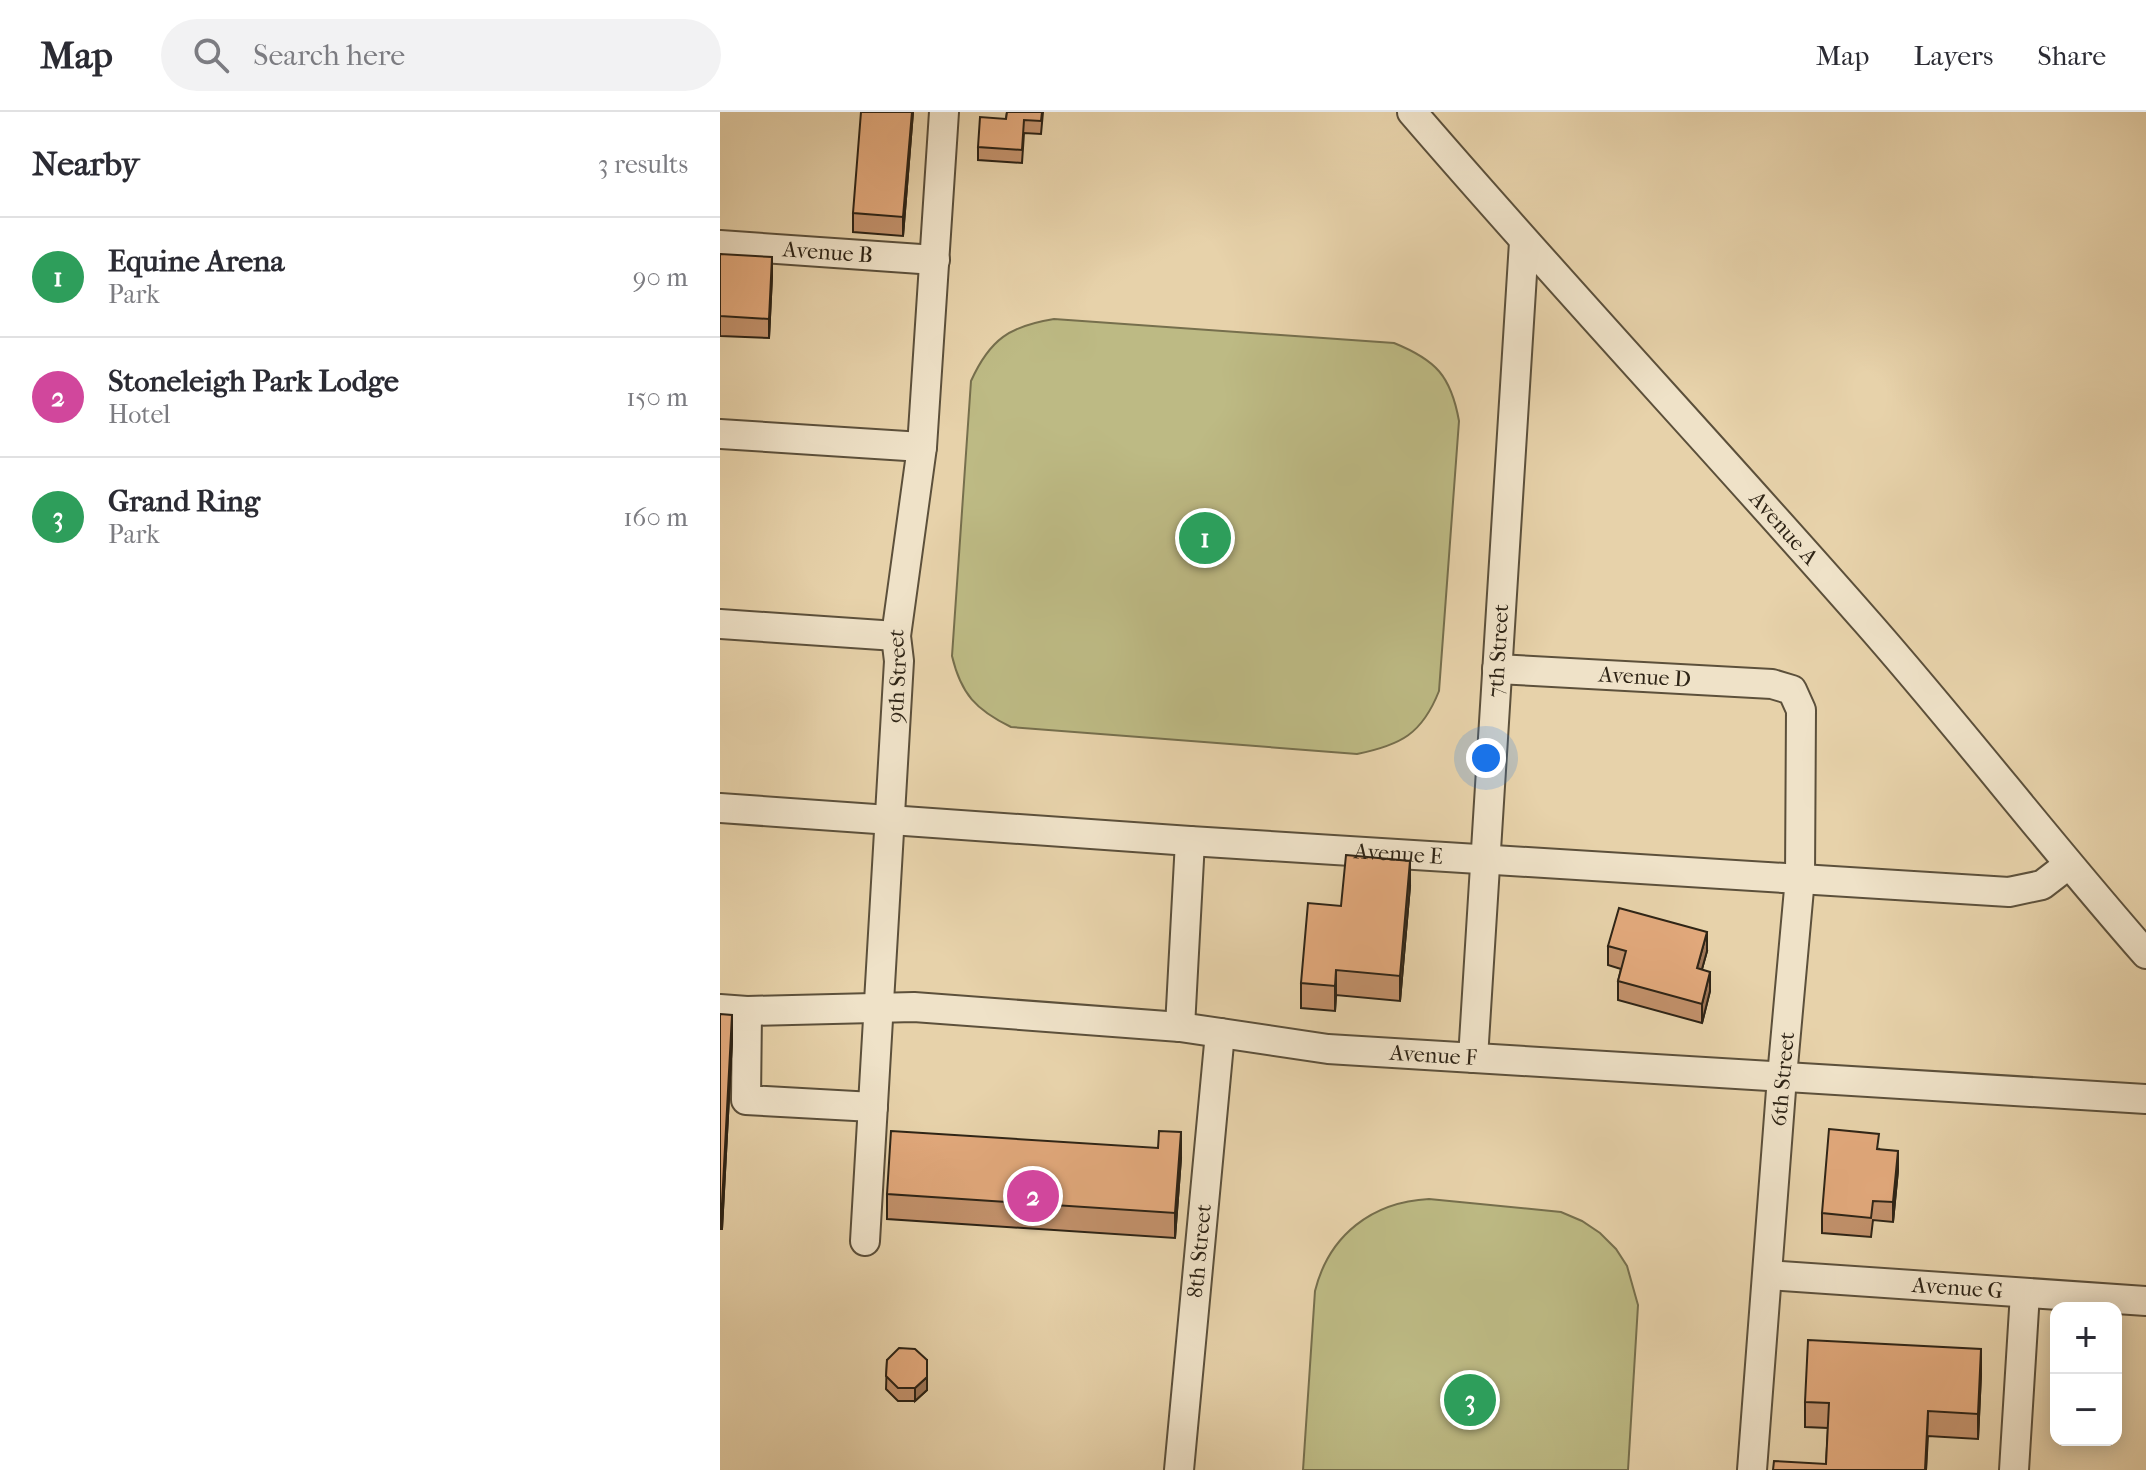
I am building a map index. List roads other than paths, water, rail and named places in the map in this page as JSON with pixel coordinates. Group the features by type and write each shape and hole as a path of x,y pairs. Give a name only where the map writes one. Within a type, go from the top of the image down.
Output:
{"lane":[{"name":"9th Street","path":"865,1241 891,820 899,661 896,636 922,447 944,112"},
{"name":"Avenue A","path":"1412,112 1524,242 1868,623 2068,865 2146,954"},
{"name":"7th Street","path":"1473,1058 1524,242"},
{"name":"Avenue B","path":"720,245 935,260"},
{"path":"720,434 922,447"},
{"path":"720,624 896,636"},
{"name":"Avenue D","path":"1497,669 1772,684 1792,690"},
{"name":"6th Street","path":"1752,1470 1800,878 1801,710 1792,690"},
{"name":"Avenue E","path":"720,808 2009,892 2042,885 2068,865"},
{"path":"1180,1027 1190,841"},
{"name":"Avenue F","path":"733,1010 930,1008 1180,1027 1328,1049 2146,1099"},
{"path":"733,1010 746,1100 873,1107"},
{"name":"8th Street","path":"1179,1470 1220,1033"},
{"name":"Avenue G","path":"1768,1275 2146,1301"},
{"path":"2014,1470 2025,1293"}],"place":[{"name":"Equine Arena","path":"1205,538"},
{"name":"Stoneleigh Park Lodge","path":"1033,1196"},
{"name":"Grand Ring","path":"1470,1400"}]}
